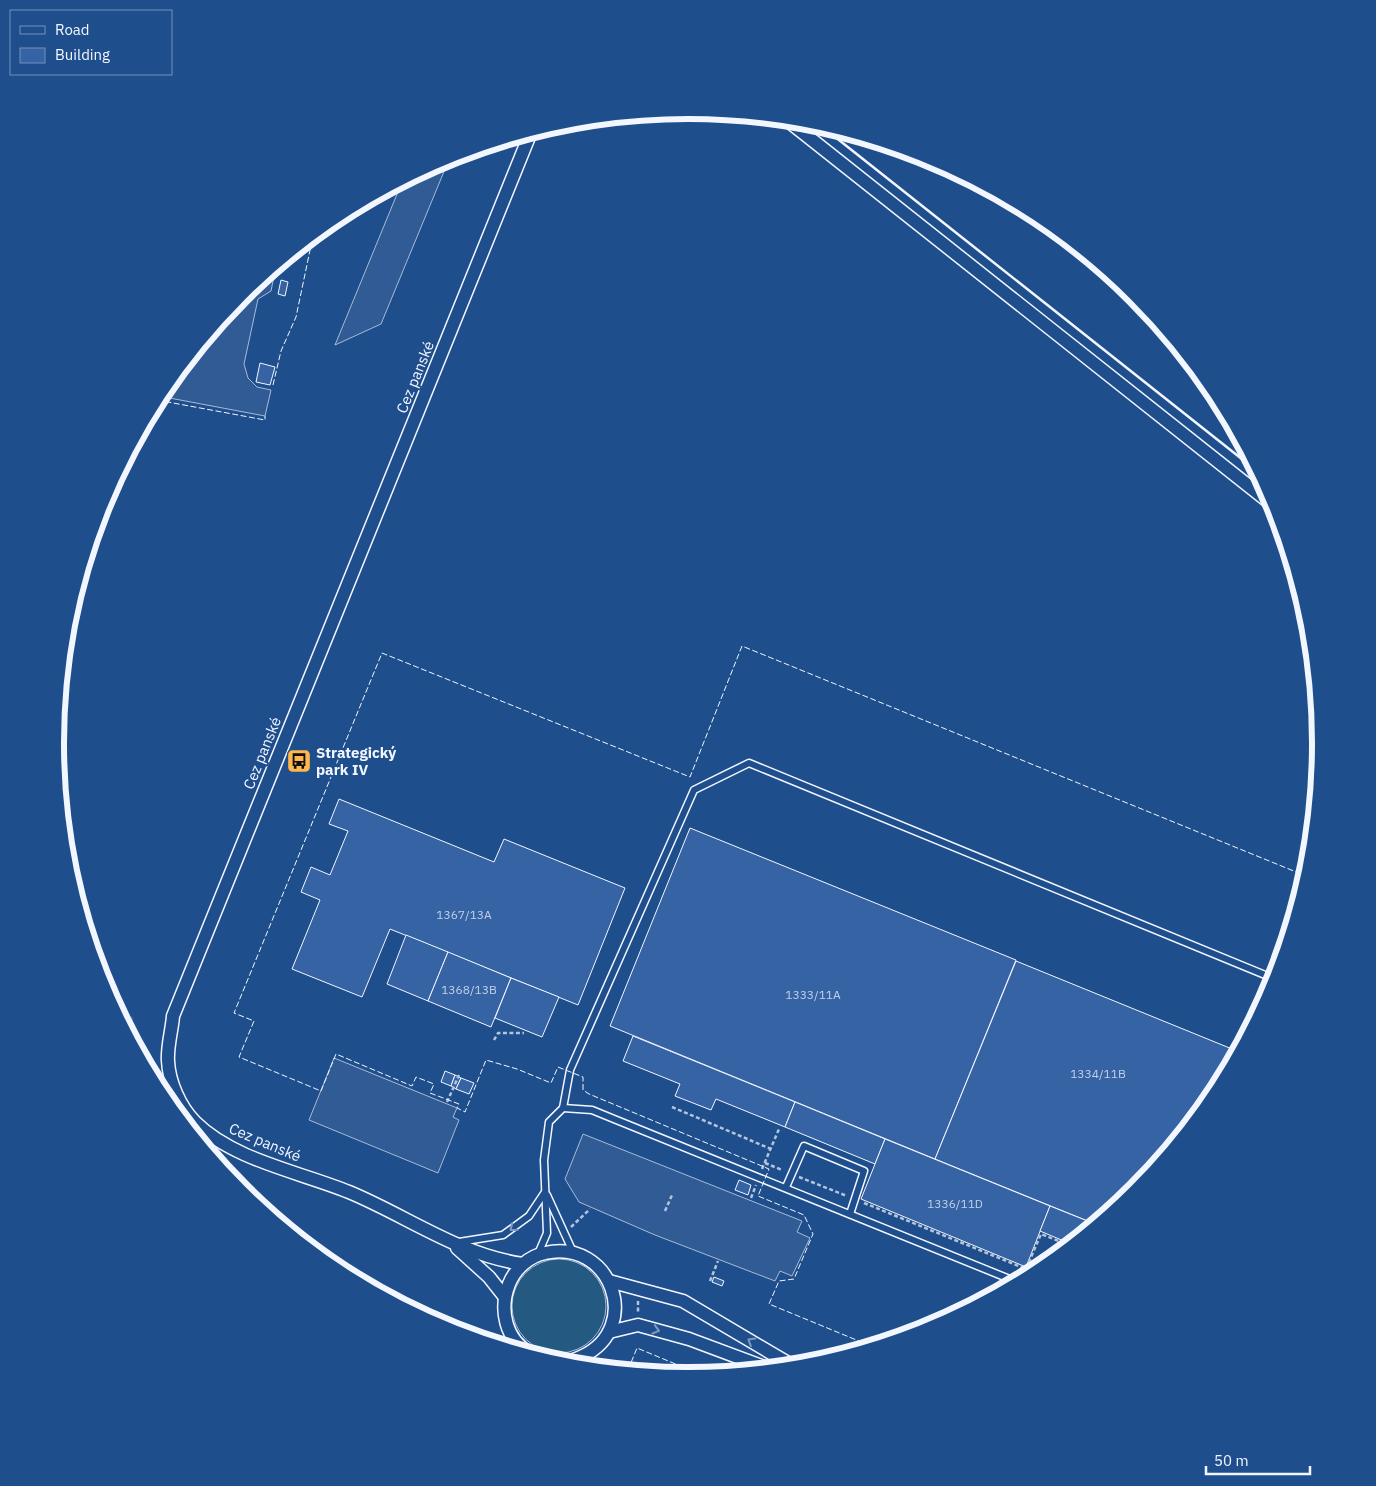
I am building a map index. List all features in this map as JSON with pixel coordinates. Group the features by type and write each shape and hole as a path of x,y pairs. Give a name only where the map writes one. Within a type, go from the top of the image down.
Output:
{"street":[{"path":"798,129 1261,496"},
{"name":"Cez panské","path":"523,1264 498,1260 451,1243 348,1192 246,1154 218,1141 194,1122 176,1096 168,1061 173,1016 528,140"},
{"name":"Cez panské","path":"451,1243 489,1277 504,1296"},
{"path":"519,1344 511,1335 504,1316 504,1296 511,1278 523,1264 538,1254 556,1250 574,1252 590,1259 603,1271 610,1281 615,1303 614,1318 609,1332 595,1348 582,1358"},
{"path":"610,1281 683,1300 782,1360"},
{"path":"609,1332 638,1325 689,1339 755,1363"}],"lane":[{"path":"538,1254 547,1233 544,1160 549,1122 563,1108 570,1070 694,790 749,763 1267,976"},
{"path":"563,1108 592,1110 1009,1279"},
{"path":"786,1187 804,1146 864,1171 853,1199 850,1214"},
{"path":"451,1243 503,1235 529,1216 545,1192"},
{"path":"545,1192 574,1252"}],"path":[{"path":"494,1040 498,1033 524,1033"},
{"path":"447,1102 459,1075"},
{"path":"672,1107 770,1149"},
{"path":"779,1129 764,1165 791,1174 1025,1268"},
{"path":"665,1211 672,1195"},
{"path":"569,1228 590,1209"},
{"path":"1027,1267 1041,1234 1062,1242"},
{"path":"710,1280 718,1261"},
{"path":"638,1301 638,1312"}],"shaded area":[{"path":"446,168 381,324 335,345 399,190"},
{"path":"274,276 271,291 258,299 244,364 248,378 257,387 271,390 265,416 168,398 219,331"},
{"path":"334,1058 457,1108 453,1117 459,1120 438,1173 309,1120"},
{"path":"583,1134 802,1221 797,1232 810,1238 792,1276 780,1271 775,1281 655,1235 579,1202 565,1179"},
{"path":"559,1259 577,1262 598,1280 603,1288 606,1306 603,1324 592,1339 577,1350 559,1353 539,1349 526,1339 515,1324 512,1306 515,1288 526,1273 541,1262"}],"building":[{"path":"281,280 288,282 285,296 278,294"},
{"path":"260,363 275,367 270,385 256,382"},
{"path":"339,799 494,862 504,839 625,888 578,1005 390,929 362,997 292,969 320,900 301,892 311,867 330,875 348,831 329,824"},
{"path":"690,828 1016,960 935,1159 610,1026"},
{"path":"406,935 448,952 428,1001 387,984"},
{"path":"448,952 511,978 491,1027 428,1001"},
{"path":"1016,961 1232,1049 1207,1090 1157,1155 1088,1221 935,1159"},
{"path":"511,978 559,997 542,1037 495,1018"},
{"path":"633,1036 795,1102 785,1127 716,1099 711,1110 675,1096 680,1084 623,1061"},
{"path":"445,1071 455,1075 451,1086 441,1082"},
{"path":"455,1075 461,1078 456,1089 451,1086"},
{"path":"461,1078 474,1083 469,1094 456,1089"},
{"path":"795,1102 885,1139 875,1164 785,1127"},
{"path":"885,1139 1050,1206 1026,1267 861,1199"},
{"path":"739,1180 751,1185 748,1195 735,1190"},
{"path":"1050,1206 1088,1221 1064,1241 1040,1231"},
{"path":"714,1277 724,1281 722,1286 712,1282"}],"fence":[{"path":"273,385 281,351 296,317 311,246"},
{"path":"165,402 265,420 265,416"},
{"path":"862,1342 769,1304 779,1281 794,1279 813,1234 804,1215 758,1196 769,1169 589,1094 583,1090 583,1077 558,1067 551,1083 517,1069 486,1060 465,1112 457,1108 459,1104 430,1093 434,1084 416,1077 412,1086 336,1054 321,1091 239,1057 254,1021 234,1013 382,653 690,777 742,646 1298,873"},
{"path":"630,1364 637,1348 682,1367"}],"wall":[{"path":"835,137 1245,462"}],"place":[{"name":"Strategický park IV","path":"299,761"}]}
